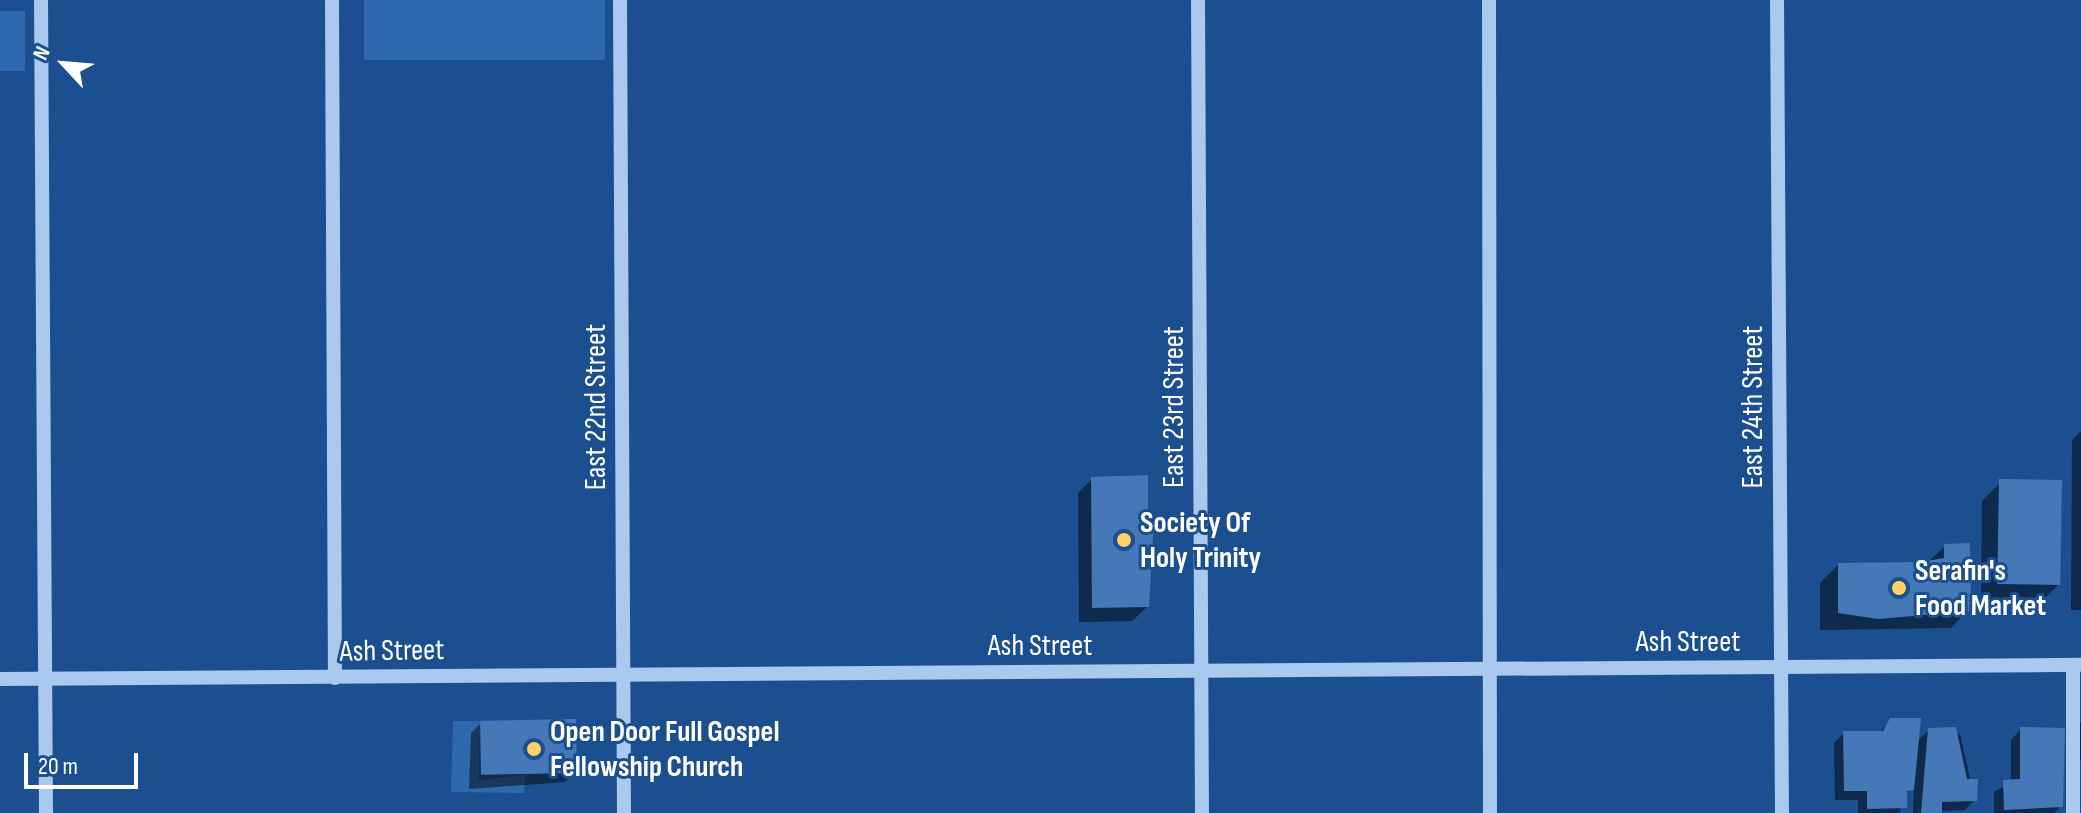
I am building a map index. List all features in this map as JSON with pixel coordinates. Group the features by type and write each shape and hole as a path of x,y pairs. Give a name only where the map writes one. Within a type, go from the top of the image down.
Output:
{"street":[{"path":"41,0 46,813"},
{"path":"332,0 335,678"},
{"name":"East 22nd Street","path":"620,0 624,813"},
{"name":"East 23rd Street","path":"1198,0 1202,813"},
{"path":"1489,0 1490,813"},
{"name":"East 24th Street","path":"1777,0 1782,813"},
{"path":"2073,813 2077,665"},
{"name":"Ash Street","path":"0,679 2077,665"}],"shaded area":[{"path":"364,0 605,0 605,60 364,60"},
{"path":"0,11 25,11 25,71 0,71"},
{"path":"453,721 480,721 479,780 525,775 524,793 451,792"}],"building":[{"path":"1148,475 1148,520 1154,519 1149,607 1092,608 1091,477"},
{"path":"1999,479 2062,480 2060,585 1997,584"},
{"path":"1970,543 1971,611 1878,619 1838,613 1838,563 1921,562 1944,558 1944,544"},
{"path":"1890,718 1921,718 1914,790 1907,791 1907,808 1867,809 1867,791 1844,791 1843,731 1883,731"},
{"path":"576,719 577,773 481,775 480,721"},
{"path":"1956,727 1967,779 1978,779 1977,801 1942,802 1942,813 1921,813 1928,728"},
{"path":"2020,727 2065,728 2063,807 2004,810 2003,780 2020,779"}],"place":[{"name":"Society Of Holy Trinity","path":"1124,540"},
{"name":"Serafin's Food Market","path":"1899,588"},
{"name":"Open Door Full Gospel Fellowship Church","path":"534,749"}]}
